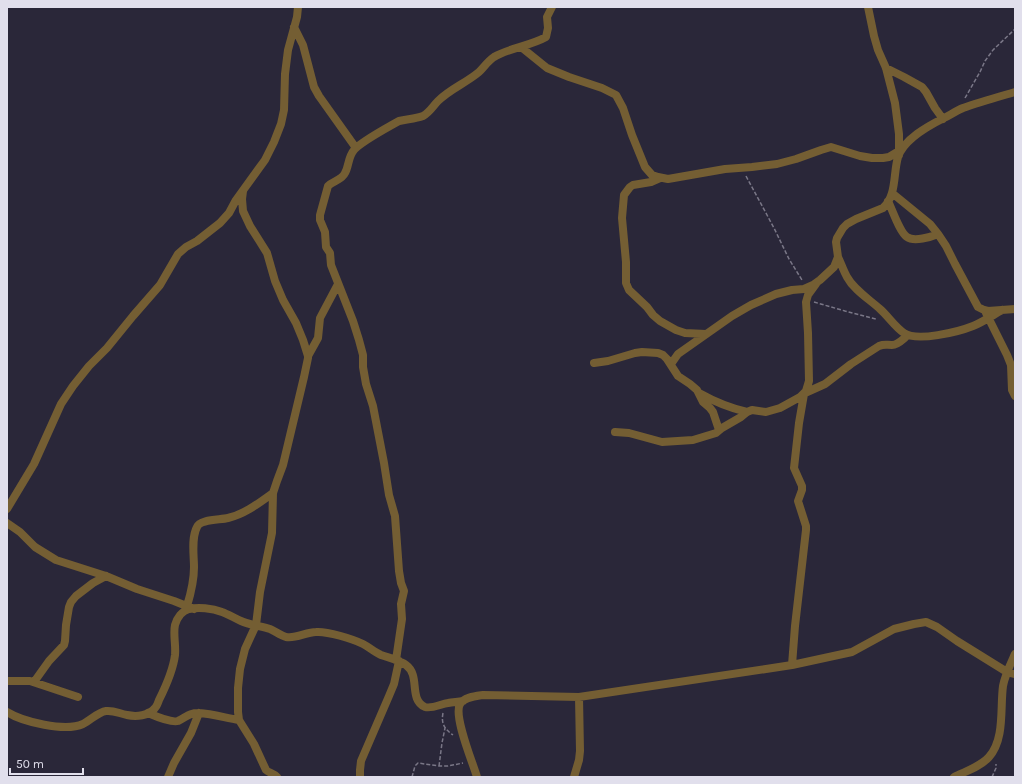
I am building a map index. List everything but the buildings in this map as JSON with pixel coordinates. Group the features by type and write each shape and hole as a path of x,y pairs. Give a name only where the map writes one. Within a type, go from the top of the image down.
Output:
{"street":[{"path":"7,509 34,464 61,404 72,386 107,348 160,285 178,254 220,224 265,160 281,124 284,110 288,50 298,7"},
{"path":"360,777 361,760 394,684 402,619 401,604 404,591 399,571 395,516 389,495 373,406 366,384 363,355 353,321 331,265 330,253 326,246 320,215 328,186 344,176 350,156 356,148 399,121 422,116 450,91 460,86 494,57 546,37 548,28 547,17 552,7"},
{"path":"868,7 874,36 886,68 895,103 898,121 899,153 892,193 886,206 847,224 837,238 836,242 838,257 847,277 860,293 887,315 904,334 908,335 924,337 953,332 972,326 986,314 1002,310 1015,309"},
{"path":"294,27 303,45 314,86 319,96 356,148"},
{"path":"521,47 547,68 602,88 616,95 623,108 645,167 652,175 668,179 725,169 777,164 831,147 860,156 872,158 889,157 899,153 902,148 921,131 959,110 1015,92"},
{"path":"886,68 922,87 943,119"},
{"path":"660,178 652,182 630,186 624,195 622,218 626,262 626,283 653,315 664,324 684,333 706,334"},
{"path":"243,191 243,210 250,226 267,253 275,281 283,300 296,323 308,356"},
{"path":"892,193 930,224 946,246 976,305 986,314 1007,355 1010,365 1012,390 1015,396"},
{"path":"888,201 903,233 909,239 922,238 938,234"},
{"path":"671,364 678,354 732,316 768,297 787,291 804,289 817,282 834,267 838,257"},
{"path":"792,665 806,530 798,501 802,486 794,468 799,423 809,381 806,302 808,295 817,282"},
{"path":"276,777 274,774 266,770 254,744 239,720 238,688 240,669 245,648 256,625 261,585 272,533 273,493 283,465 308,356 318,338 320,318 338,284"},
{"path":"615,432 629,433 662,442 693,440 711,435 752,410 766,412 780,408 805,393 825,384 851,364 879,346 883,344 897,344 908,335"},
{"path":"594,362 608,361 635,353 658,353 667,359 678,376 690,384 699,393 733,409 748,412"},
{"path":"699,393 703,402 713,412 719,430"},
{"path":"191,608 194,545 196,528 198,525 203,522 229,518 241,514 273,493"},
{"path":"7,523 20,532 35,547 56,560 106,576 137,589 191,608 222,612 240,621 272,630 287,637 323,632 352,639 382,655 398,660 406,665 414,675 416,698 426,707 463,701 472,697 483,695 579,697 792,665 852,652 894,629 926,622 937,627 957,642 1011,673"},
{"path":"34,682 49,661 64,645 66,625 71,602 76,596 106,576"},
{"path":"148,714 155,709 166,687 175,655 175,624 178,617 184,611 191,608"},
{"path":"954,777 983,763 990,756 995,746 999,735 1002,718 1003,687 1011,673 1015,654"},
{"path":"7,681 30,681 78,697"},
{"path":"574,777 580,750 579,697"},
{"path":"463,701 459,706 459,716 464,738 477,777"},
{"path":"7,712 12,716 29,722 67,727 82,724 104,712 112,711 128,716 148,714 177,721 189,714 199,713 239,720"},
{"path":"168,777 191,733 199,713"}],"path":[{"path":"959,110 985,61 993,50 1015,29"},
{"path":"742,168 796,272 808,287"},
{"path":"807,299 845,311 893,322"},
{"path":"439,766 445,728 442,718 445,703"},
{"path":"445,728 455,736 464,738"},
{"path":"412,777 415,766 420,763 448,766 471,761"}]}
